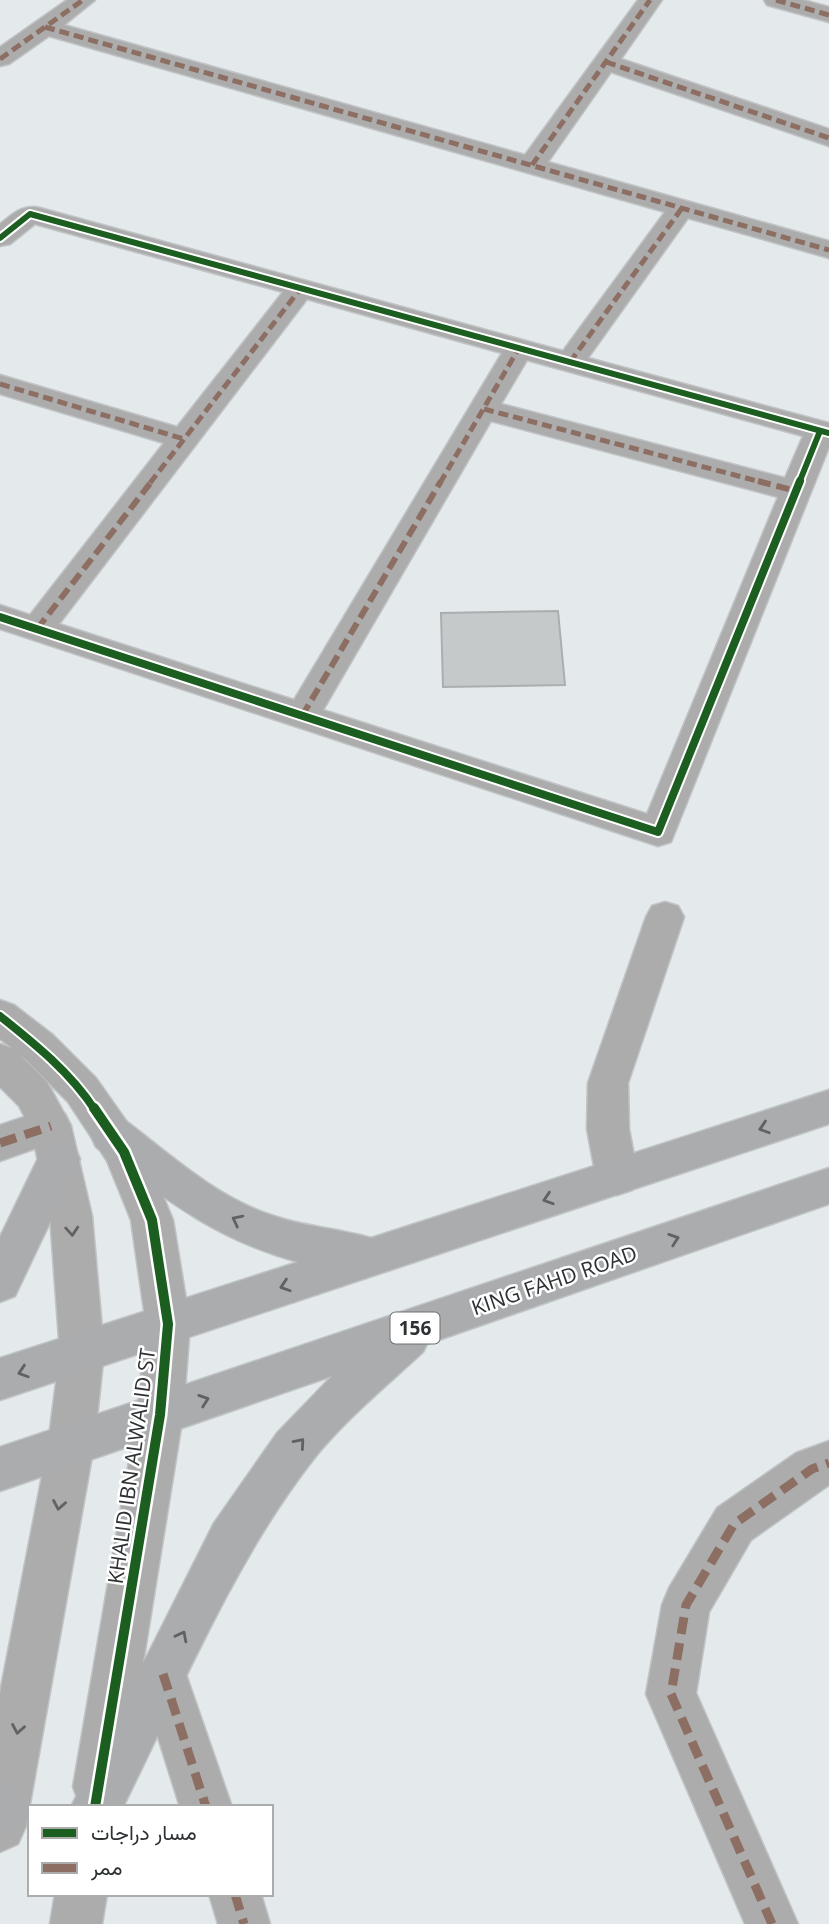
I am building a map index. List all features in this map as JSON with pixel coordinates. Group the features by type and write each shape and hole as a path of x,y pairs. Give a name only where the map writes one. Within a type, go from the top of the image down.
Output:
{"highway":[{"path":"0,1379 829,1107"},
{"path":"111,1133 183,1187 237,1222 304,1246 373,1256"},
{"path":"0,1282 55,1142"},
{"name":"KING FAHD ROAD","path":"0,1469 829,1186"},
{"path":"97,1805 231,1540 293,1449 334,1404 419,1326"}],"street":[{"path":"0,59 83,0"},
{"path":"532,165 650,0"},
{"path":"776,0 829,15"},
{"path":"45,27 829,249"},
{"path":"606,62 829,138"},
{"path":"570,362 682,208"},
{"path":"0,238 30,214 825,432 796,491 658,832 0,617"},
{"path":"37,629 301,288"},
{"path":"302,716 519,348"},
{"path":"0,384 184,439"},
{"path":"484,409 796,491"},
{"path":"617,1177 608,1129 608,1083 665,917"},
{"name":"KHALID IBN ALWALID ST","path":"0,1016 38,1047 82,1090 124,1152 152,1220 168,1324 160,1415 96,1805"},
{"path":"0,1061 33,1094 55,1142 71,1216 82,1352 71,1444 1,1813"},
{"path":"0,1143 55,1142"},
{"path":"772,1924 671,1694 686,1605 734,1524 812,1469 829,1463"},
{"path":"163,1674 205,1805"},
{"path":"76,1924 81,1896"},
{"path":"236,1896 244,1924"}],"building":[{"path":"558,611 565,685 443,687 441,613"}],"marked path":[{"path":"0,59 83,0"},
{"path":"532,165 650,0"},
{"path":"776,0 829,15"},
{"path":"45,27 829,250"},
{"path":"606,62 829,138"},
{"path":"570,362 682,208"},
{"path":"37,629 301,288"},
{"path":"302,716 519,348"},
{"path":"0,384 184,439"},
{"path":"484,409 796,491"},
{"path":"0,1143 51,1126"},
{"path":"772,1924 671,1694 686,1605 734,1524 812,1469 829,1463"},
{"path":"163,1674 205,1805"},
{"path":"236,1896 244,1924"}],"cycle path":[{"path":"0,238 30,214 829,433"},
{"path":"0,617 658,832 820,431"},
{"path":"0,1016 39,1047 82,1090 124,1152 152,1220 168,1324 160,1415 95,1805"}]}
